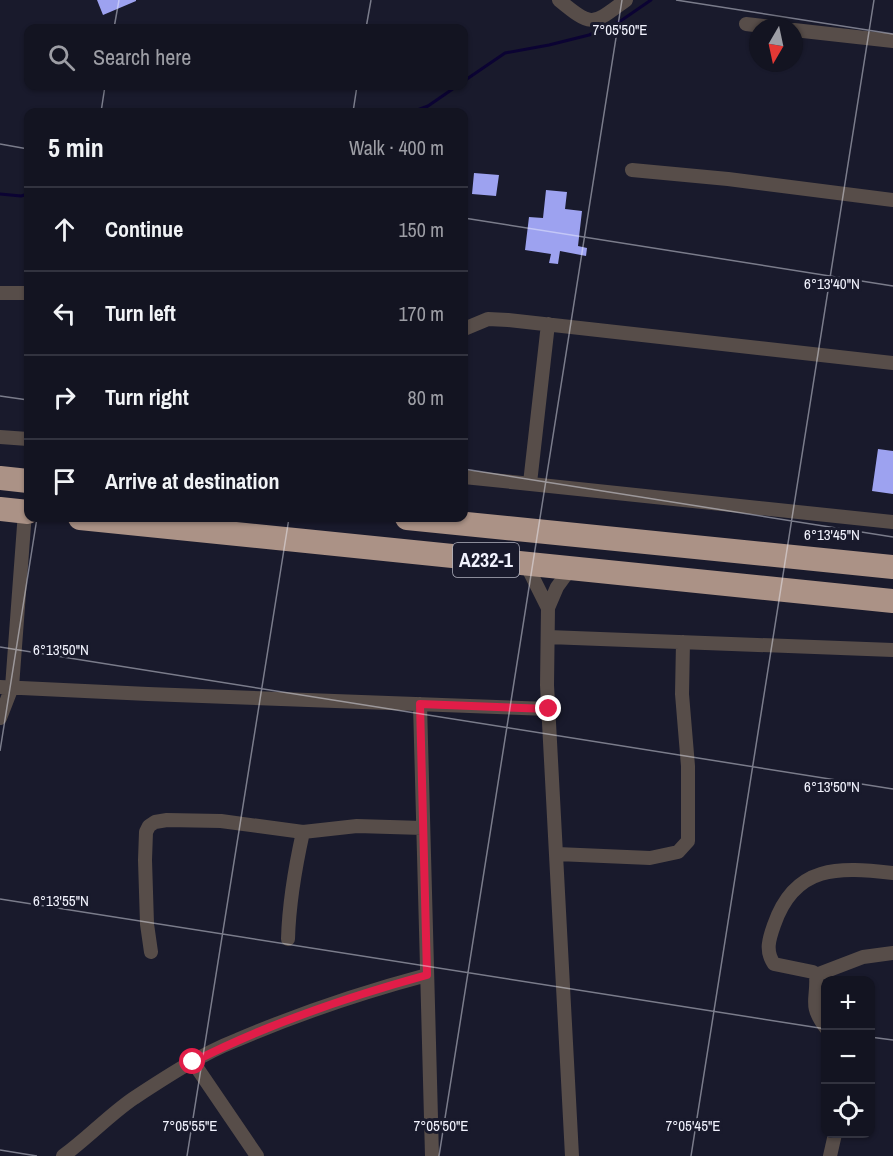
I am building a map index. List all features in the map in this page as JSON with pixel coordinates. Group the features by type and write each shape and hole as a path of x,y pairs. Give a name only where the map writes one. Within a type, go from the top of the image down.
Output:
{"highway":[{"path":"0,478 24,481"},
{"path":"0,509 24,512"},
{"name":"A232-1","path":"119,522 893,601"},
{"name":"A232-1","path":"447,522 893,567"}],"street":[{"path":"559,0 586,21 595,21 626,0"},
{"path":"803,31 893,41"},
{"path":"632,170 728,179 893,200"},
{"path":"0,293 24,293"},
{"path":"468,328 488,320 548,324 893,363"},
{"path":"530,483 548,324"},
{"path":"0,437 24,439"},
{"path":"468,477 893,522"},
{"path":"0,718 6,687 26,522"},
{"path":"526,564 548,609"},
{"path":"572,1156 549,709 548,609 557,587 573,569"},
{"path":"548,637 893,650"},
{"path":"557,854 650,858 678,852 688,841 688,766 682,694 683,642"},
{"path":"6,687 549,709"},
{"path":"420,704 432,1156"},
{"path":"151,952 147,924 145,860 146,832 155,822 166,820 221,821 303,832 357,826 423,828"},
{"path":"288,939 293,881 303,832"},
{"path":"816,975 813,972 774,964 770,959 769,940 777,915 788,898 799,886 821,872 855,869 893,873"},
{"path":"816,975 863,957 893,953"},
{"path":"69,1154 132,1099 235,1040 382,987 427,975"},
{"path":"816,975 814,1006 821,1022"},
{"path":"193,1062 257,1156"},
{"path":"830,1156 834,1138"}],"building":[{"path":"97,0 136,0 136,1 103,15"},
{"path":"474,173 499,175 496,196 472,194"},
{"path":"546,190 567,192 565,209 582,211 578,246 587,248 586,256 560,251 558,264 549,263 551,254 525,250 529,217 543,218"},
{"path":"878,449 893,451 893,494 872,491"}],"waterway":[{"path":"468,78 505,53 589,35 619,22 651,0"},
{"path":"423,108 451,90"},
{"path":"0,194 24,195"}],"route":[{"path":"193,1062 235,1040 278,1024 382,987 427,975 420,704 549,709"}]}
